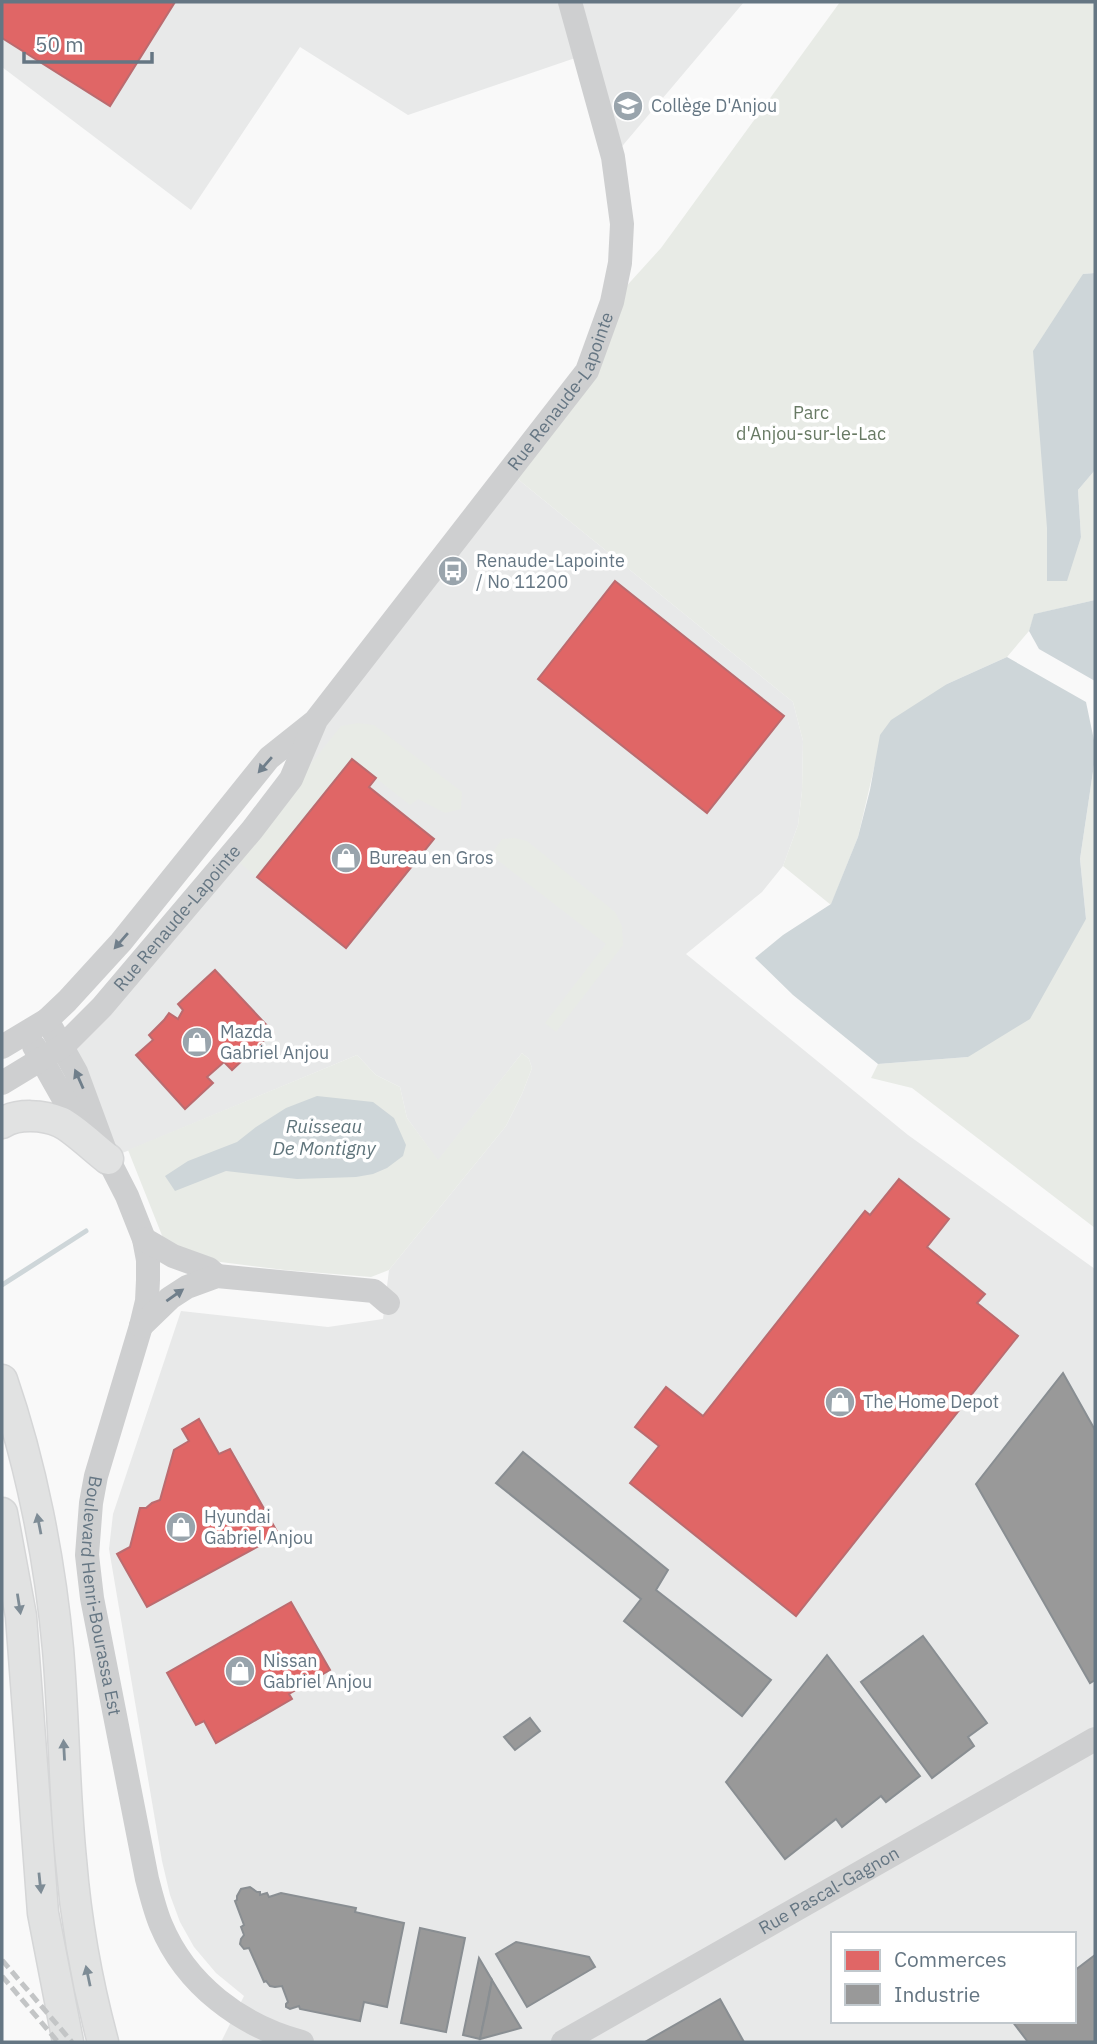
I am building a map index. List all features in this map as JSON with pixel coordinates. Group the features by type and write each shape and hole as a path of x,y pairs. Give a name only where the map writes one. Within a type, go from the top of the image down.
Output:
{"main road":[{"path":"2,1123 33,1116 61,1122 108,1159"},
{"path":"2,1380 17,1429 49,1576 58,1659 71,1862 83,1952 103,2042"},
{"path":"2,1513 21,1616 43,1913 68,2042"}],"street":[{"name":"Rue Renaude-Lapointe","path":"2,1047 37,1026 121,942 269,758 316,720 587,371 612,302 620,263 622,224 613,157 570,2"},
{"name":"Rue Renaude-Lapointe","path":"2,1083 63,1046 103,1007 252,830 291,779 316,720"},
{"name":"Boulevard Henri-Bourassa Est","path":"37,1026 63,1046 87,1099 108,1159 127,1196 144,1239 148,1260 147,1301 96,1476 87,1530 89,1577 147,1878 160,1924 194,1978 236,2014 263,2029 302,2042"},
{"name":"Boulevard Henri-Bourassa Est","path":"37,1026 41,1060 69,1108 108,1159"},
{"path":"144,1239 173,1256 209,1269 217,1276"},
{"path":"141,1326 170,1298 187,1287 217,1276 374,1291 388,1303"},
{"name":"Rue Pascal-Gagnon","path":"563,2042 1095,1739"}],"shaded area":[{"path":"2,2 744,2 613,157 584,55 408,115 300,47 191,210 2,67"},
{"path":"509,472 793,702 803,741 802,791 798,825 783,866 762,892 686,954 908,1135 1095,1269 1095,2042 221,2042 244,1996 216,1973 194,1947 180,1922 170,1895 109,1549 113,1514 181,1311 328,1327 383,1319 389,1270 506,1126 532,1068 529,1059 522,1053 438,1161 407,1118 400,1087 376,1075 357,1055 108,1159 63,1046 143,961"}],"green space":[{"name":"Parc d'Anjou-sur-le-Lac","path":"840,2 1095,2 1095,273 1083,274 1047,528 1047,580 1081,537 1078,490 1095,470 1095,600 1035,614 1029,631 1007,657 947,684 875,764 858,837 831,905 783,866 798,825 802,791 803,741 793,702 509,472 587,371 612,302 661,248"},
{"path":"358,723 374,725 462,792 461,809 445,813 418,799 410,805 352,759 257,877 235,859 341,726"},
{"path":"1095,758 1095,1228 912,1088 871,1078 878,1064 968,1057 1086,919 1080,859"},
{"path":"502,839 527,841 615,912 622,926 623,945 556,1032 545,1023 606,944 491,855"},
{"path":"522,1053 529,1059 532,1068 506,1126 389,1270 371,1277 189,1258 165,1243 128,1150 357,1055 376,1075 400,1087 407,1118 438,1160"}],"water":[{"path":"1095,273 1095,470 1078,490 1081,537 1067,581 1047,581 1047,528 1033,351 1083,274"},
{"path":"1095,600 1095,681 1039,649 1029,631 1034,614"},
{"path":"1007,657 1086,702 1095,758 1080,859 1086,919 1030,1019 968,1057 878,1064 793,995 755,958 783,935 831,904 858,837 880,735 891,720 947,684"},
{"name":"Ruisseau De Montigny","path":"317,1096 373,1102 394,1118 406,1145 403,1156 387,1168 356,1177 297,1179 226,1171 175,1191 165,1176 188,1161 237,1142 286,1108"}],"building: Commerces":[{"path":"2,2 175,2 110,106 2,38"},
{"path":"615,581 784,716 707,813 538,679"},
{"name":"Bureau en Gros","path":"352,759 376,778 369,787 434,839 346,948 257,877"},
{"path":"215,970 273,1032 232,1070 224,1062 207,1077 213,1083 185,1109 136,1055 153,1040 149,1035 169,1013 178,1019 183,1010 178,1004"},
{"name":"The Home Depot","path":"899,1179 949,1219 927,1247 985,1294 977,1303 1018,1336 796,1616 630,1483 659,1446 635,1427 666,1387 703,1416 865,1211 870,1215"},
{"path":"199,1419 219,1454 230,1449 279,1535 147,1607 117,1554 130,1547 140,1508 146,1508 160,1500 174,1450 189,1441 182,1429"},
{"path":"291,1602 330,1670 289,1694 292,1699 216,1743 204,1721 196,1725 167,1673"}],"building: Industrie":[{"path":"1063,1373 1095,1430 1095,1680 1090,1683 976,1484"},
{"path":"523,1452 668,1570 656,1590 771,1680 742,1716 624,1621 641,1599 496,1483"},
{"path":"923,1636 987,1723 968,1737 974,1746 932,1778 861,1682"},
{"path":"827,1655 920,1776 886,1802 881,1796 842,1827 836,1819 785,1859 726,1782"},
{"path":"530,1718 540,1731 515,1750 504,1737"},
{"path":"250,1887 260,1892 260,1895 267,1893 269,1897 281,1893 356,1908 355,1912 404,1923 387,2007 364,2002 360,2021 300,2009 299,2006 290,2009 286,2007 288,2002 282,1986 270,1986 264,1982 249,1948 244,1949 240,1944 244,1935 241,1927 244,1925 235,1901 241,1889"},
{"path":"420,1928 465,1938 446,2032 401,2023"},
{"path":"516,1942 589,1957 595,1967 527,2007 496,1954"},
{"path":"1095,1955 1095,2042 1028,2042 1014,2023 1076,2023 1076,1969"},
{"path":"479,1958 492,1980 480,2039 463,2035"},
{"path":"492,1980 521,2028 480,2039 487,2007"},
{"path":"720,1999 744,2042 645,2042"}],"waterway":[{"name":"Ruisseau De Montigny","path":"2,1285 86,1231"}],"railway":[{"path":"2,1960 72,2042"},
{"path":"2,1976 58,2042"}],"place":[{"name":"Collège D'Anjou","path":"628,106"},
{"name":"Renaude-Lapointe / No 11200","path":"453,571"},
{"name":"Bureau en Gros","path":"346,858"},
{"name":"Mazda Gabriel Anjou","path":"197,1042"},
{"name":"The Home Depot","path":"840,1402"},
{"name":"Hyundai Gabriel Anjou","path":"181,1527"},
{"name":"Nissan Gabriel Anjou","path":"240,1671"}]}
